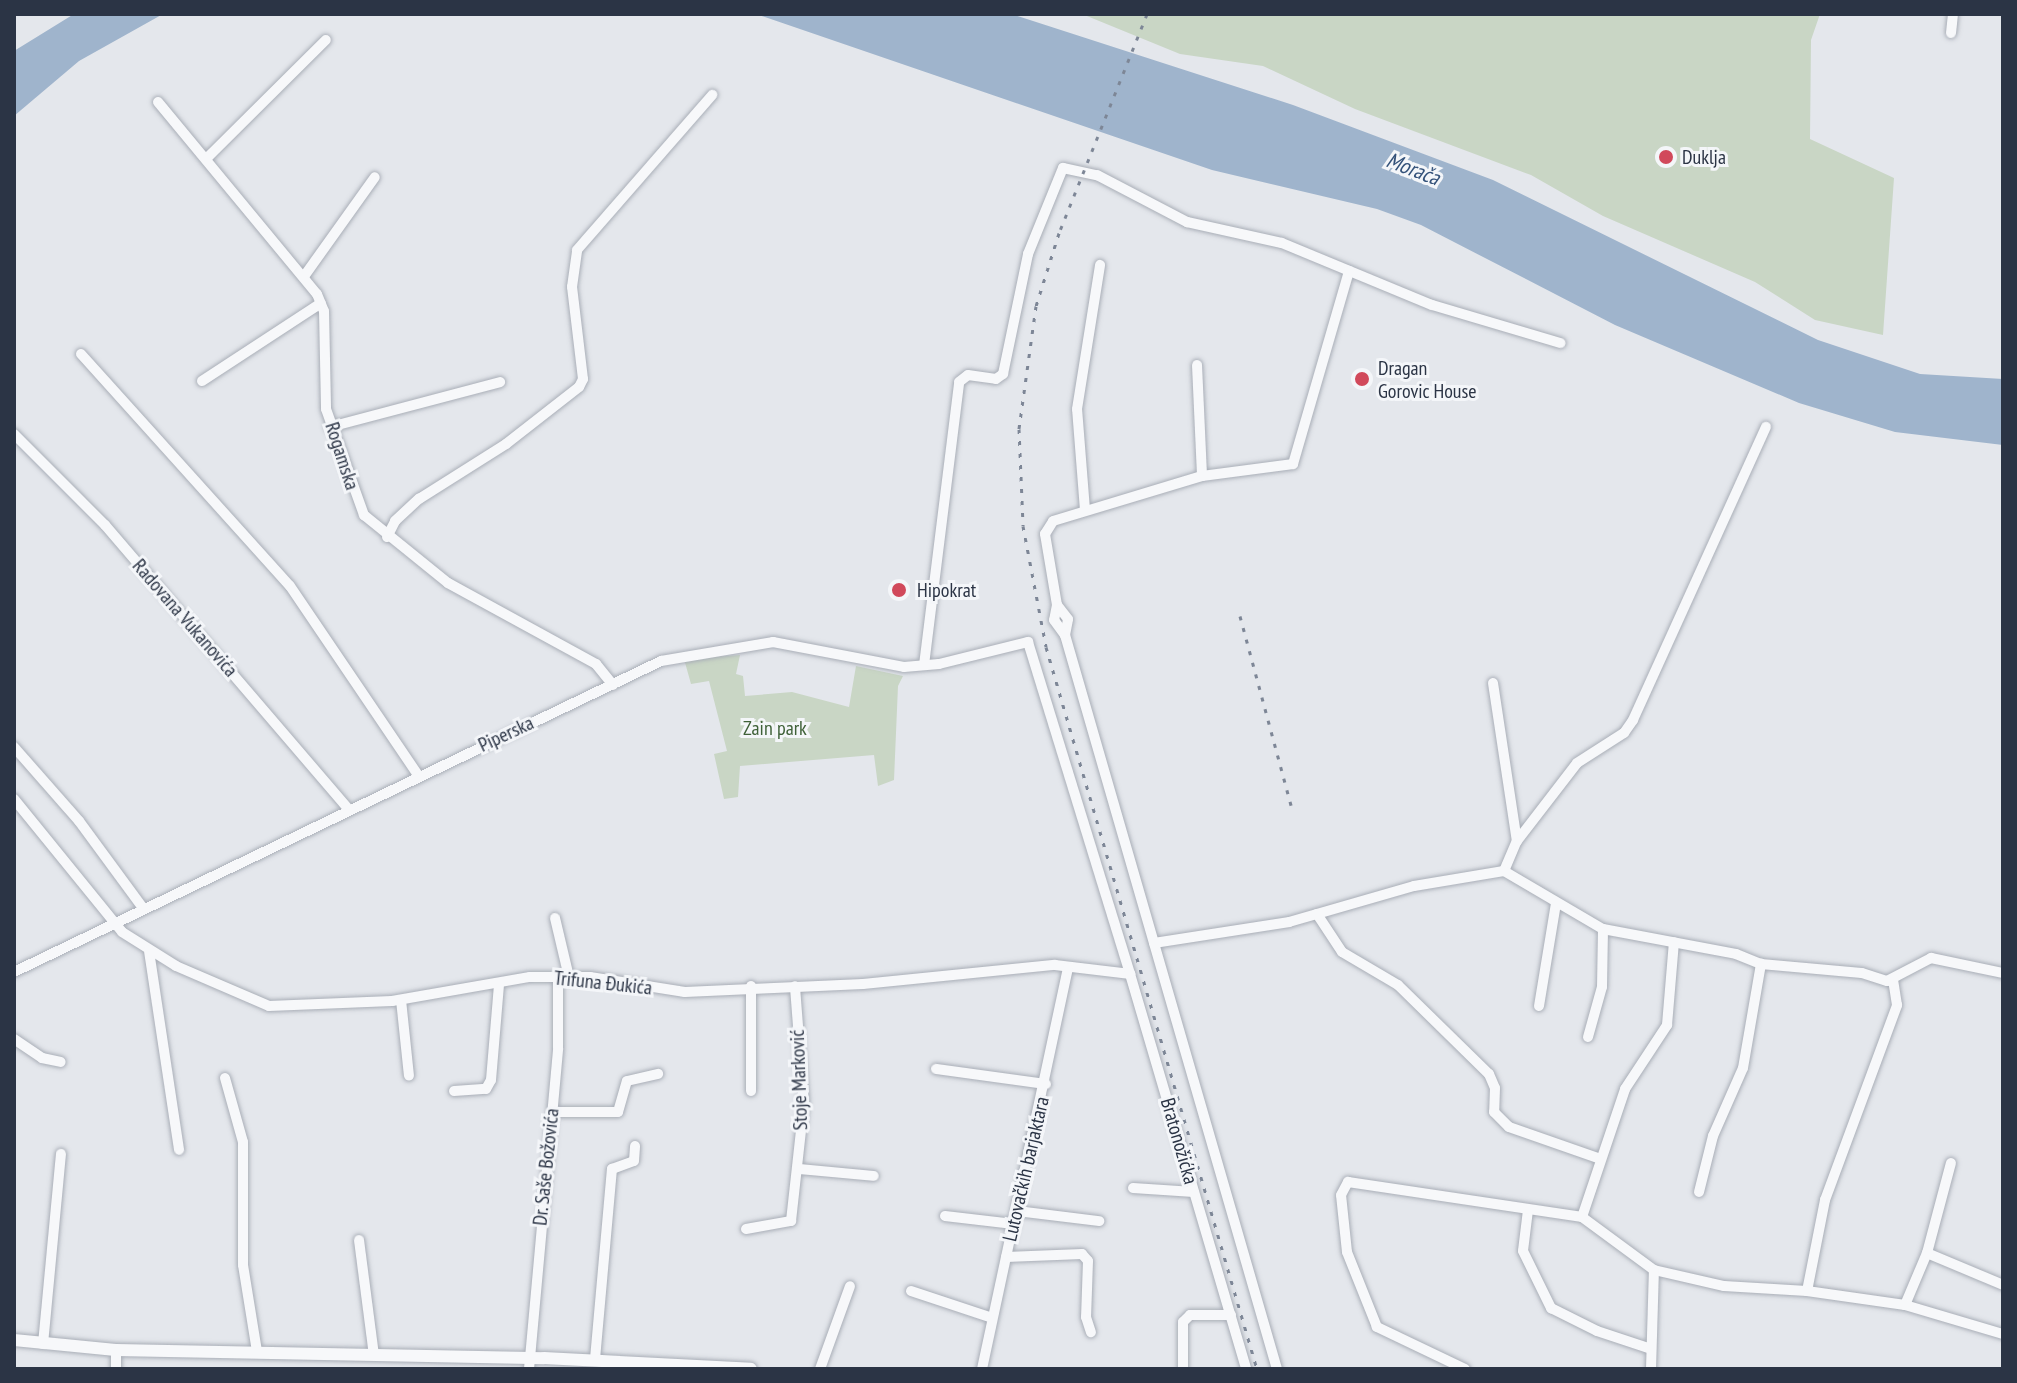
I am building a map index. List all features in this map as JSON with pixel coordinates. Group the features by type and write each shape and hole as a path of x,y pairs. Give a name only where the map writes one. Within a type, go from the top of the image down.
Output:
{"street":[{"path":"1951,33 1953,14"},
{"path":"208,157 326,40"},
{"path":"387,537 402,512 506,444 579,387 583,379 572,287 577,250 712,95"},
{"name":"Rogamska","path":"158,102 208,157 305,275 321,303 330,427 360,509 387,537 448,583 596,664 613,685"},
{"path":"924,665 959,382 968,375 996,379 1003,374 1028,254 1063,168 1097,175 1187,222 1282,243 1432,305 1560,343"},
{"path":"305,275 375,177"},
{"path":"1085,510 1077,409 1100,265"},
{"path":"1277,1369 1065,635 1068,619 1057,605 1047,528 1085,510 1202,476 1293,464 1349,271"},
{"path":"202,381 321,303"},
{"path":"81,354 290,586 418,775"},
{"path":"1197,365 1202,476"},
{"path":"330,427 500,382"},
{"path":"1504,871 1517,841 1577,763 1624,733 1633,720 1766,427"},
{"name":"Radovana Vukanovića","path":"14,434 105,525 349,810"},
{"name":"Piperska","path":"14,972 418,775 661,661 751,644 796,644 904,667 1032,641 1130,974"},
{"path":"1493,683 1517,841"},
{"path":"14,747 79,821 143,908"},
{"name":"Trifuna Đukića","path":"14,799 114,923 149,951 269,1006 401,1000 564,977 685,992 1068,968"},
{"path":"1154,943 1317,914 1414,886 1504,871 1603,929 1674,942 1761,964 1893,980 1931,958 2003,973"},
{"path":"1539,1006 1556,903"},
{"path":"1317,914 1342,952 1398,985 1489,1074 1495,1088 1494,1112 1509,1127 1598,1158"},
{"name":"Dr. Saše Božovića","path":"528,1363 564,977 555,918"},
{"path":"1588,1037 1602,987 1603,929"},
{"path":"1582,1217 1598,1158 1625,1089 1667,1025 1674,942"},
{"path":"149,951 179,1150"},
{"path":"1699,1192 1713,1136 1743,1068 1761,964"},
{"path":"1068,968 1130,974"},
{"name":"Lutovačkih barjaktara","path":"982,1369 1046,1084 1068,968"},
{"name":"Bratonožićka","path":"1130,974 1246,1369"},
{"path":"1807,1291 1825,1200 1897,1005 1893,980"},
{"path":"454,1091 488,1086 499,985"},
{"path":"751,986 751,1091"},
{"name":"Stoje Marković","path":"746,1229 791,1221 804,1104 795,986"},
{"path":"401,1000 409,1076"},
{"path":"14,1039 42,1058 61,1062"},
{"path":"936,1069 1046,1084"},
{"path":"553,1112 618,1112 627,1081 658,1074"},
{"path":"225,1078 243,1142 243,1265 257,1351"},
{"path":"595,1359 612,1169 634,1161 635,1146"},
{"path":"43,1344 61,1154"},
{"path":"1905,1305 1927,1253 1951,1163"},
{"path":"799,1169 874,1176"},
{"path":"1465,1369 1377,1327 1369,1294 1347,1252 1342,1191 1348,1182 1368,1182 1582,1217 1654,1270 1724,1286 1807,1291 1905,1305 2003,1334"},
{"path":"1133,1188 1194,1192"},
{"path":"1528,1210 1523,1251 1547,1304 1597,1331 1648,1348"},
{"path":"1017,1211 1099,1221"},
{"path":"945,1216 1014,1224"},
{"path":"359,1240 374,1355"},
{"path":"1927,1253 2003,1285"},
{"path":"1006,1257 1082,1254 1088,1261 1086,1317 1091,1332"},
{"path":"1651,1369 1648,1348 1654,1270"},
{"path":"820,1369 850,1286"},
{"path":"911,1291 992,1318"},
{"path":"1183,1369 1183,1322 1190,1315 1231,1315"},
{"path":"14,1340 116,1350 257,1351 528,1363 595,1359 638,1365 751,1369"},
{"path":"116,1350 116,1369"}],"green space":[{"name":"Duklja","path":"1082,14 1820,14 1811,40 1810,139 1894,178 1883,335 1815,320 1755,282 1603,216 1531,175 1355,109 1263,66 1180,54"},
{"name":"Zain park","path":"740,655 736,674 743,676 745,696 792,692 849,707 856,666 903,676 898,686 894,780 878,786 874,755 740,766 738,797 724,799 714,754 727,751 709,681 691,684 684,659"}],"water":[{"path":"74,14 163,14 79,61 14,116 14,51"},
{"name":"Morača","path":"756,14 1011,14 1293,105 1493,180 1818,340 1920,374 2003,379 2003,445 1895,432 1799,403 1615,325 1421,225 1377,209 1212,170"}],"railway":[{"path":"1147,14 1059,233 1036,306 1019,429 1023,526 1046,647 1257,1369"},
{"path":"1240,616 1293,812"}],"place":[{"name":"Duklja","path":"1666,157"},
{"name":"Dragan Gorovic House","path":"1362,379"},
{"name":"Hipokrat","path":"899,590"}]}
